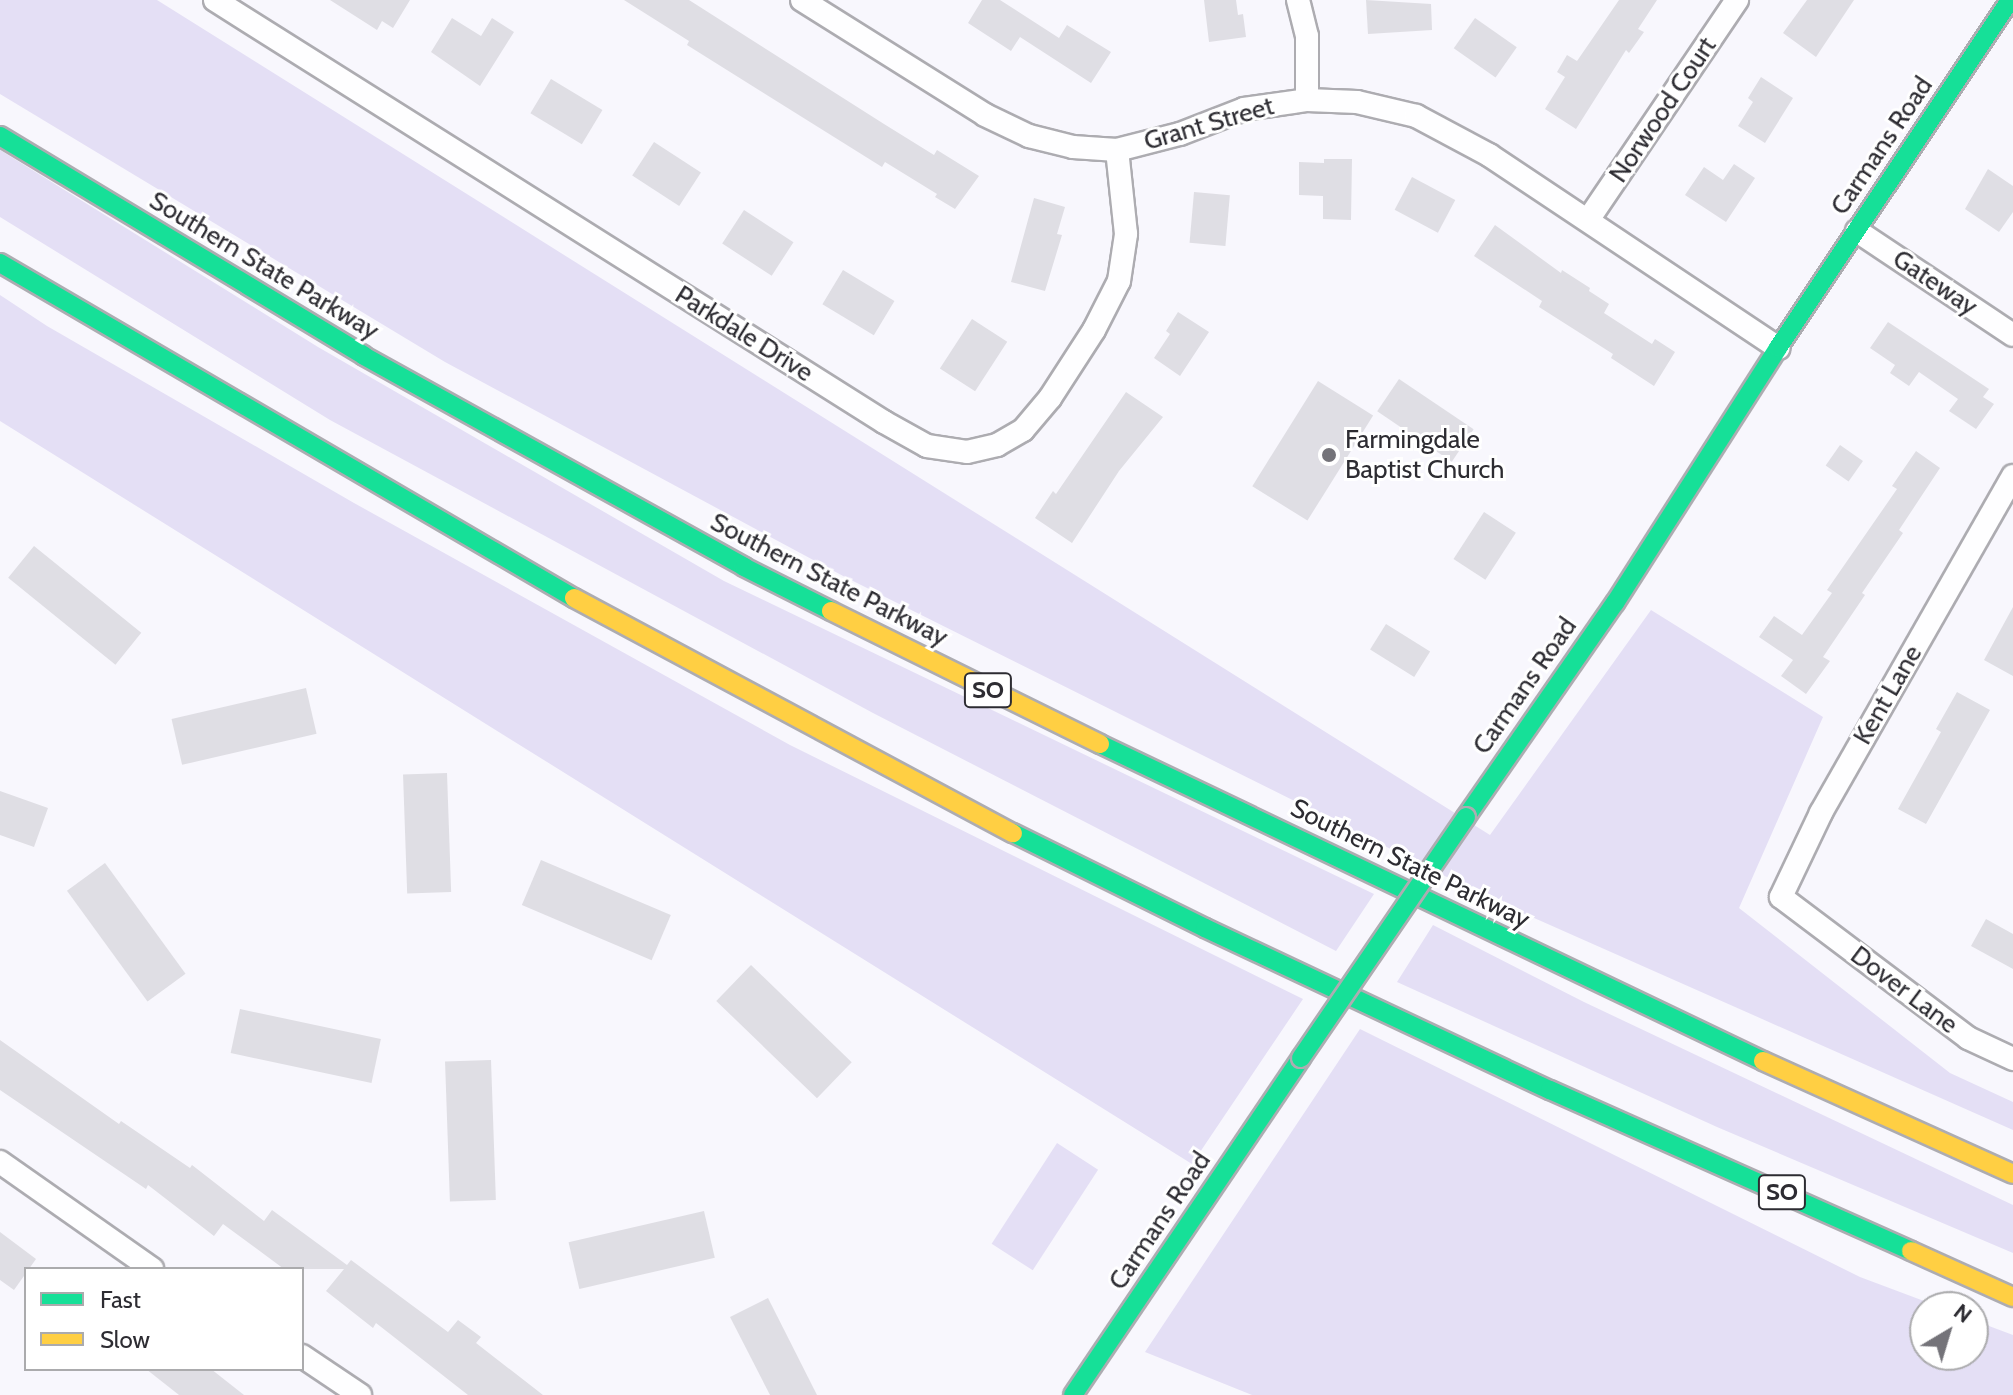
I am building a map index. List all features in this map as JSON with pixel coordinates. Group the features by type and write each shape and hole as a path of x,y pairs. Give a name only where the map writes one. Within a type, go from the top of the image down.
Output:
{"main road":[{"name":"Carmans Road","path":"1073,1395 1615,603 1778,348 2010,0"},
{"name":"Southern State Parkway","path":"0,136 364,356 744,567 944,669 1753,1057 2013,1174"},
{"name":"SO","path":"0,263 455,532 741,690 1018,835 1205,928 1550,1090 2013,1297"}],"street":[{"name":"Parkdale Drive","path":"215,0 884,422 927,446 967,452 997,445 1023,430 1050,398 1094,330 1119,281 1126,234 1117,150"},
{"name":"Grant Street","path":"802,0 985,115 1029,136 1073,147 1117,150 1180,134 1244,109 1307,100 1357,102 1416,116 1489,155 1778,348"},
{"path":"1298,0 1307,36 1307,100"},
{"name":"Norwood Court","path":"1588,220 1737,0"},
{"name":"Gateway","path":"1857,231 2013,335"},
{"name":"Kent Lane","path":"1801,911 1781,897 1821,813 2013,476"},
{"name":"Dover Lane","path":"1801,911 1968,1038 2013,1059"},
{"path":"0,1162 149,1267"},
{"path":"304,1357 360,1395"}],"shaded area":[{"path":"0,0 157,0 1490,835 1651,610 1823,717 1739,908 1950,1073 2013,1102 2013,1130 1491,899 845,577 445,362 0,94"},
{"path":"0,150 318,347 724,581 1374,894 1336,951 873,713 330,420 0,217"},
{"path":"0,295 47,326 354,503 790,745 1303,999 1192,1164 0,421"},
{"path":"1433,925 1584,1002 2013,1205 2013,1253 1717,1127 1397,982"},
{"path":"1360,1029 1860,1277 1909,1295 1909,1371 1989,1371 1989,1326 2013,1335 2013,1395 1252,1395 1145,1352"},
{"path":"1057,1143 1098,1170 1033,1270 992,1244"}],"building":[{"path":"330,0 410,0 393,28 382,21 377,30"},
{"path":"624,0 689,0 934,155 937,150 979,176 955,209 935,197 937,194 885,162 882,167 687,45 689,41"},
{"path":"982,0 1000,0 1059,38 1067,25 1111,52 1091,83 1020,37 1011,51 968,23"},
{"path":"1204,0 1236,0 1238,15 1243,14 1246,37 1209,42"},
{"path":"1366,0 1431,4 1432,30 1368,34"},
{"path":"1619,0 1657,0 1638,29 1644,32 1629,53 1626,50 1576,129 1545,109 1565,77 1557,72 1567,55 1577,61"},
{"path":"1807,0 1854,0 1816,57 1783,33"},
{"path":"452,18 481,36 492,18 514,32 480,86 431,52"},
{"path":"1475,18 1517,47 1496,78 1454,48"},
{"path":"1761,77 1793,98 1765,143 1738,126 1753,102 1748,98"},
{"path":"551,79 602,110 582,144 530,113"},
{"path":"654,142 701,172 679,206 632,176"},
{"path":"1324,159 1352,159 1351,220 1323,219 1323,196 1299,195 1299,162 1324,163"},
{"path":"1734,164 1755,178 1726,222 1685,195 1704,167 1723,180"},
{"path":"1988,169 2013,186 2013,212 1999,232 1965,209"},
{"path":"1412,177 1455,200 1438,233 1395,210"},
{"path":"1194,192 1230,195 1225,246 1190,243"},
{"path":"1034,198 1065,207 1057,234 1062,235 1045,291 1011,282"},
{"path":"744,210 793,242 772,276 722,244"},
{"path":"1495,225 1561,273 1562,270 1590,288 1589,291 1609,304 1604,313 1652,344 1655,339 1675,352 1654,386 1611,358 1613,354 1539,307 1542,301 1474,256"},
{"path":"843,270 894,301 874,335 822,304"},
{"path":"1178,312 1209,332 1180,376 1154,358 1170,334 1166,331"},
{"path":"972,319 1007,342 975,391 940,368"},
{"path":"1888,322 1989,389 1983,397 1994,404 1976,429 1949,411 1958,399 1919,372 1909,386 1890,373 1895,365 1870,348"},
{"path":"1399,379 1474,429 1452,462 1377,411"},
{"path":"1318,381 1373,415 1307,521 1252,486"},
{"path":"1126,392 1163,417 1119,471 1072,543 1035,518 1053,491 1056,494"},
{"path":"1840,445 1863,461 1849,482 1826,465"},
{"path":"1916,451 1940,468 1899,530 1903,533 1862,593 1865,595 1823,657 1830,661 1806,694 1781,676 1793,660 1759,637 1774,616 1802,635 1832,593 1827,590 1897,489 1892,486"},
{"path":"1484,512 1516,533 1485,580 1454,559"},
{"path":"34,546 141,633 115,665 8,578"},
{"path":"2013,607 2013,676 1984,660"},
{"path":"1386,624 1430,652 1414,677 1370,649"},
{"path":"306,688 317,734 182,765 172,719"},
{"path":"1957,692 1990,710 1926,824 1898,809 1941,732 1936,729"},
{"path":"447,773 451,892 407,893 403,775"},
{"path":"0,791 48,808 34,847 0,835"},
{"path":"541,860 671,915 652,960 522,905"},
{"path":"105,863 186,974 148,1001 67,891"},
{"path":"1986,919 2013,934 2013,969 1971,946"},
{"path":"751,965 852,1062 817,1098 716,1001"},
{"path":"240,1009 381,1039 371,1083 231,1053"},
{"path":"0,1040 119,1124 121,1121 190,1168 192,1165 264,1221 272,1210 347,1265 351,1260 448,1332 458,1320 481,1337 476,1343 543,1395 468,1395 376,1323 373,1328 326,1291 344,1269 281,1267 223,1224 214,1236 148,1185 146,1189 0,1090"},
{"path":"491,1060 496,1200 450,1202 445,1062"},
{"path":"704,1211 715,1258 579,1289 569,1242"},
{"path":"0,1232 36,1259 30,1267 24,1267 24,1276 14,1290 0,1280"},
{"path":"768,1298 817,1395 770,1395 730,1317"},
{"path":"149,1371 214,1371 244,1395 179,1395"}],"traffic: fast":[{"path":"1466,817 1615,603 1778,348 2010,0"},
{"path":"0,136 364,356 744,567 831,611"},
{"path":"0,263 574,598"},
{"path":"1100,744 1763,1061"},
{"path":"1301,1058 1466,817"},
{"path":"1013,833 1205,928 1550,1090 1911,1251"},
{"path":"1073,1395 1301,1058"}],"traffic: slow":[{"path":"574,598 1013,833"},
{"path":"831,611 1100,744"},
{"path":"1763,1061 2013,1174"},
{"path":"1911,1251 2013,1297"}],"place":[{"name":"Farmingdale Baptist Church","path":"1329,455"}]}
